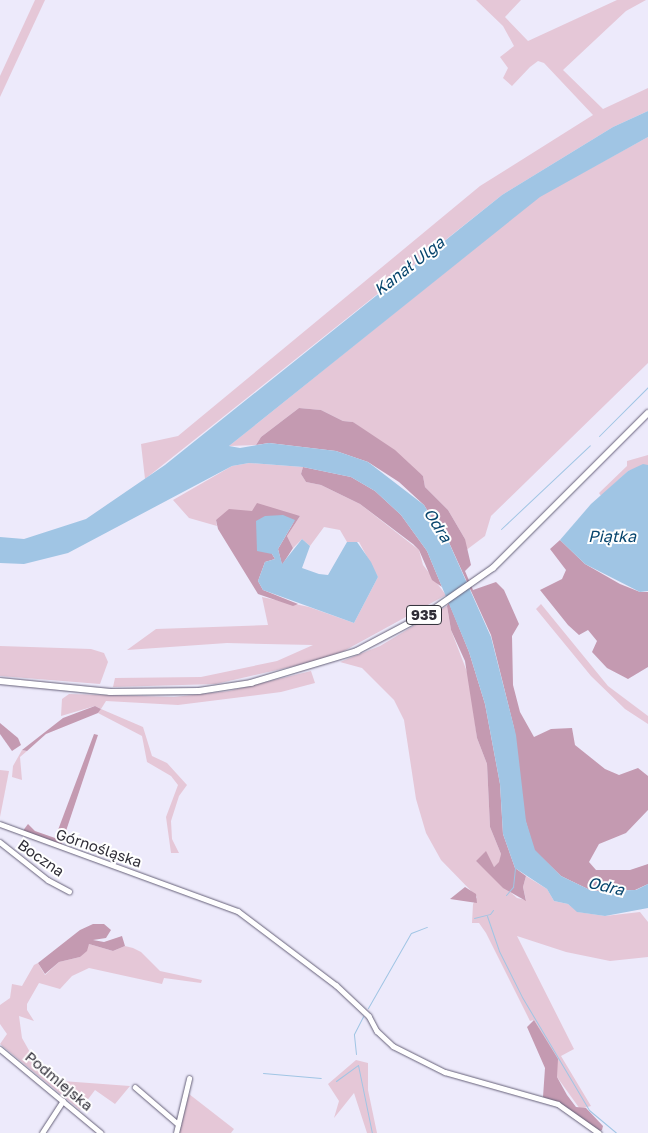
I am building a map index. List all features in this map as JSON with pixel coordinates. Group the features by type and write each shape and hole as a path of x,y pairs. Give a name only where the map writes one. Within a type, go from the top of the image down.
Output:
{"main road":[{"name":"935","path":"0,681 110,692 172,693 226,688 312,667 357,651 427,614 472,584 523,540 648,412"}],"street":[{"name":"Górnośląska","path":"0,824 245,914 336,985 369,1016 377,1032 393,1046 451,1074 558,1104 599,1133"},
{"name":"Boczna","path":"0,842 48,880 69,892"},
{"name":"Podmiejska","path":"0,1048 101,1133"},
{"path":"176,1133 189,1079"},
{"path":"135,1087 178,1124"},
{"path":"42,1133 63,1101"}],"shaded area":[{"path":"35,0 45,0 0,97 0,76"},
{"path":"476,0 521,0 505,17 528,41 617,0 646,0 626,11 563,70 603,109 648,88 648,111 613,127 502,195 145,479 141,444 178,436 480,186 593,115 544,63 538,61 512,86 503,78 508,68 500,57 514,46 503,26"},
{"path":"648,137 648,363 491,516 485,536 465,551 465,539 448,510 425,487 423,476 353,422 343,421 321,410 299,408 261,437 256,445 229,446 540,196"},
{"path":"299,408 321,410 343,421 353,422 395,450 423,476 425,487 448,510 465,539 471,565 465,571 473,590 496,582 504,590 519,624 512,636 513,685 520,712 534,737 551,729 572,728 575,745 605,769 619,775 638,768 648,776 648,810 626,833 599,844 589,862 596,870 630,870 648,864 648,884 635,890 592,891 561,876 534,850 525,819 514,728 491,635 442,527 432,518 424,505 399,482 368,462 336,451 269,443 256,445 261,437"},
{"path":"648,455 648,465 628,471 601,496 599,493 627,466 627,461"},
{"path":"249,463 303,467 301,474 306,482 321,485 360,504 419,550 423,565 446,595 342,652 308,663 216,684 113,687 115,678 201,677 277,661 313,645 227,643 127,650 156,629 268,625 262,597 309,607 354,623 378,577 359,542 347,542 340,530 324,527 310,546 302,539 293,548 287,536 300,516 252,511 216,520 217,526 189,518 173,500 232,466"},
{"path":"303,467 351,477 375,491 401,515 427,551 442,587 432,580 419,550 413,544 360,504 321,485 306,482 301,474"},
{"path":"257,503 300,516 287,536 293,548 282,565 278,549 295,520 272,554 275,559 265,562 258,581 263,590 298,604 293,606 258,594 218,529 216,520 229,509 252,511"},
{"path":"560,540 585,564 620,584 640,592 648,592 648,667 628,679 607,668 592,652 597,641 588,630 579,635 568,625 540,590 562,579 566,570 550,549"},
{"path":"449,603 469,652 485,704 500,784 503,834 515,868 526,876 523,887 526,901 503,888 476,861 486,851 494,867 499,862 501,854 490,827 487,764 477,738 465,661 451,630 447,606"},
{"path":"541,604 608,686 648,716 648,724 625,709 591,676 536,609"},
{"path":"447,606 451,630 469,677 477,738 487,764 490,827 501,854 500,862 494,867 476,861 517,898 526,900 523,887 526,876 547,889 554,901 568,904 578,912 605,916 640,912 648,922 648,957 610,961 566,952 517,936 574,1049 561,1056 591,1106 580,1109 557,1077 557,1059 534,1020 530,1021 486,933 479,923 472,923 473,904 477,897 441,860 426,833 416,799 404,720 394,700 362,668 340,662 380,646"},
{"path":"0,646 91,649 104,653 108,662 100,684 0,676"},
{"path":"311,671 315,683 281,692 178,705 106,701 101,709 95,706 61,716 62,699 69,694 174,697 229,691"},
{"path":"95,706 101,709 98,713 46,734 27,751 22,750 63,718"},
{"path":"101,709 143,727 152,756 167,763 187,785 179,796 171,821 172,839 179,853 171,853 166,817 178,785 171,776 147,762 142,736 98,713"},
{"path":"0,723 18,738 21,745 12,751 0,734"},
{"path":"94,734 98,735 61,846 22,832 28,824 35,831 55,838"},
{"path":"22,750 27,751 20,757 22,780 12,777 13,766"},
{"path":"0,770 9,771 0,817"},
{"path":"465,887 476,894 477,903 450,899"},
{"path":"93,924 104,924 111,930 106,938 93,940 104,942 122,936 125,946 113,951 89,944 87,951 80,957 59,962 45,974 38,963 80,930"},
{"path":"89,944 113,951 125,946 133,948 141,952 160,971 202,980 201,983 164,978 162,984 89,968 72,976 60,989 39,983 27,1004 27,1010 34,1021 19,1016 22,1038 31,1054 62,1081 130,1086 115,1104 95,1090 80,1110 0,1044 7,1034 0,1024 0,1005 10,998 12,984 22,986 34,965 38,963 45,975 59,962 80,957"},
{"path":"534,1020 558,1059 557,1077 567,1095 576,1107 586,1108 603,1126 602,1130 598,1132 560,1104 543,1097 545,1068 527,1027"},
{"path":"356,1060 368,1063 368,1090 377,1133 367,1133 354,1093 334,1118 339,1101 328,1084"},
{"path":"189,1094 234,1129 231,1133 179,1133"}],"water":[{"name":"Odra","path":"648,111 648,137 540,197 229,446 240,448 269,443 336,451 368,462 424,505 432,518 442,527 491,637 516,735 526,821 535,850 561,876 592,891 636,890 648,884 648,908 605,916 577,912 568,904 554,901 547,889 515,868 503,834 500,784 485,704 469,652 427,551 401,515 375,491 351,477 303,467 249,463 232,466 68,553 24,564 0,563 0,537 24,539 86,519 165,465 502,195 613,127"},
{"name":"Piątka","path":"643,464 648,465 648,591 640,592 585,564 560,540 591,504 628,471"},
{"path":"283,515 295,520 278,549 282,564 302,539 310,546 302,568 319,574 328,575 347,542 357,542 371,562 378,577 354,623 263,590 258,581 265,562 275,559 272,554 257,551 256,521 265,516"}],"waterway":[{"path":"599,436 648,387"},
{"path":"501,529 590,445"},
{"path":"506,895 513,887 515,868"},
{"path":"474,918 490,914 493,910"},
{"path":"487,916 499,951 522,997 589,1110 616,1133"},
{"path":"368,1008 411,933 427,927"},
{"path":"356,1054 354,1034 363,1016"},
{"path":"336,1081 358,1065 372,1133"},
{"path":"263,1073 321,1078"}],"water label":[{"name":"Kanał Ulga","path":"409,266"}]}
